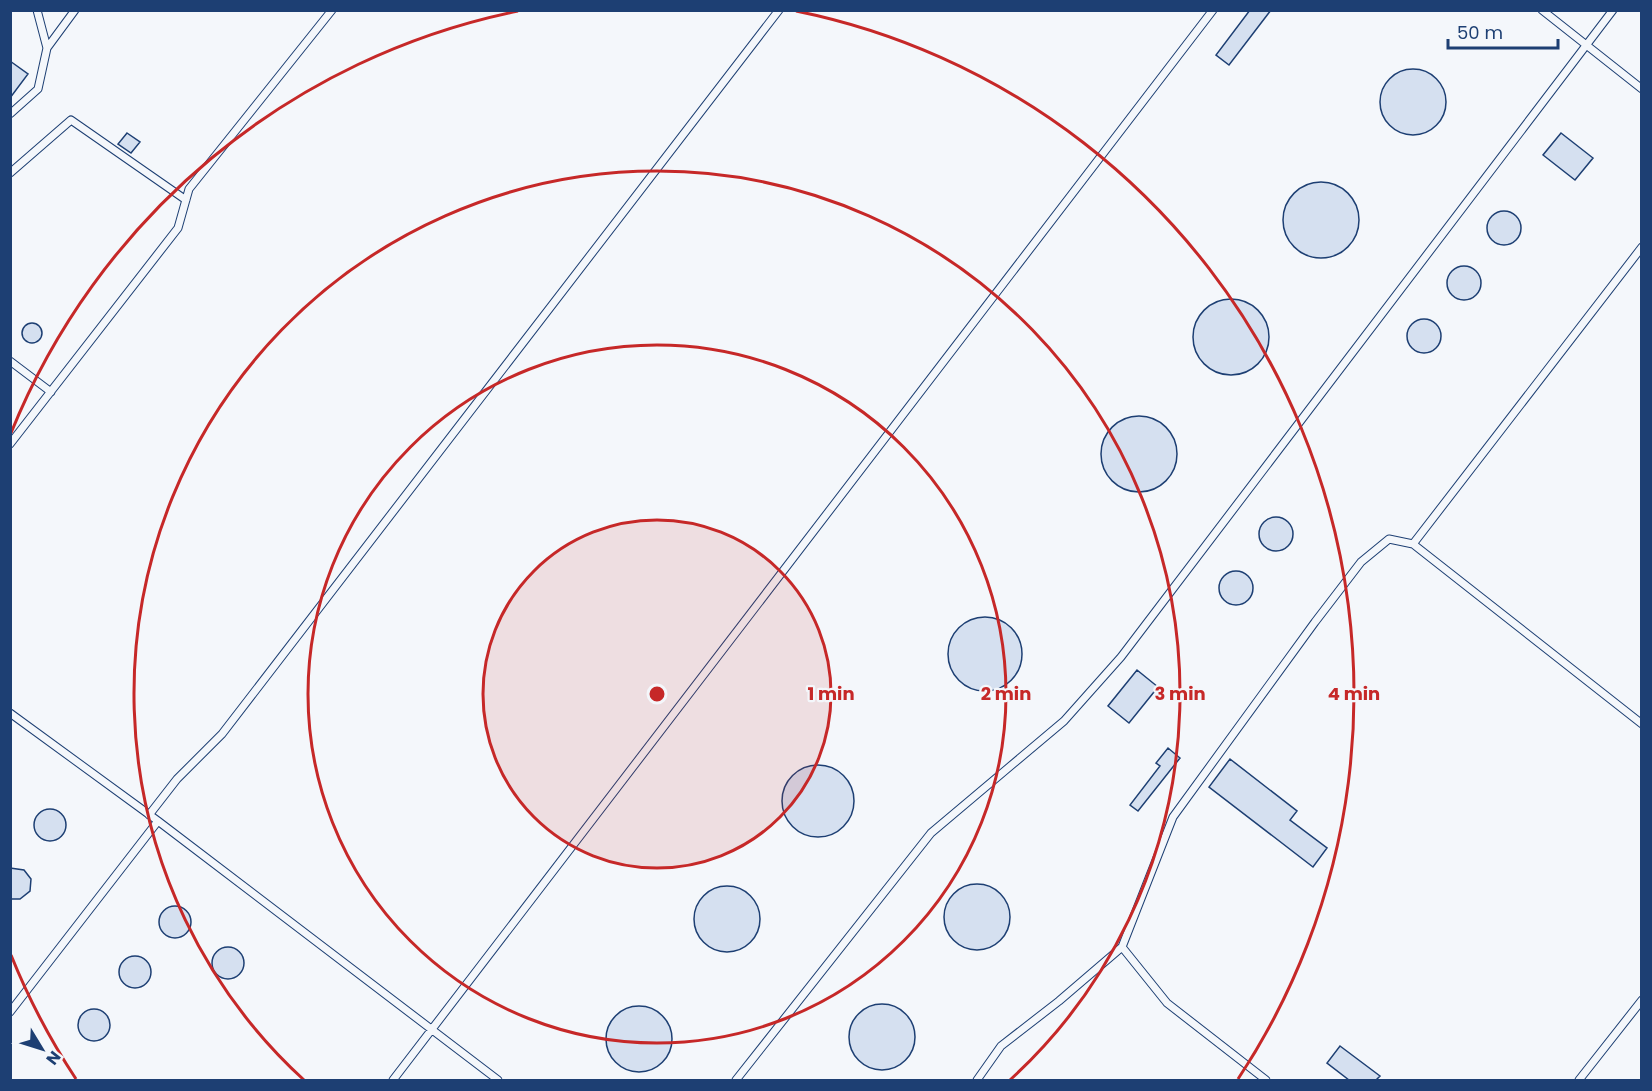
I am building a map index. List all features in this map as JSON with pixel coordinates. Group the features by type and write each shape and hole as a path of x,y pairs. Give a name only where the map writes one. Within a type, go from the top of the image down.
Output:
{"lane":[{"path":"37,10 47,48"},
{"path":"10,114 38,89 47,48 75,10"},
{"path":"10,444 178,228 189,189 332,10"},
{"path":"149,815 177,779 222,734 779,10"},
{"path":"393,1080 1213,10"},
{"path":"1542,10 1641,89"},
{"path":"736,1080 931,832 1064,721 1121,657 1612,10"},
{"path":"10,173 71,120 186,200"},
{"path":"1413,544 1641,246"},
{"path":"10,361 51,392"},
{"path":"977,1080 1001,1046 1059,1001 1122,947 1173,817 1254,704 1361,562 1389,539 1413,544 1641,724"},
{"path":"10,713 158,821 498,1080"},
{"path":"10,1012 158,821"},
{"path":"1122,947 1167,1003 1266,1080"},
{"path":"1579,1080 1641,1000"}],"building":[{"path":"1250,10 1271,10 1229,65 1216,55"},
{"path":"10,61 28,74 10,98"},
{"path":"1413,69 1425,72 1436,79 1443,90 1446,102 1443,114 1436,125 1425,132 1413,135 1401,132 1390,125 1383,114 1380,102 1383,90 1390,79 1401,72"},
{"path":"127,133 140,142 131,153 118,144"},
{"path":"1561,133 1593,158 1575,180 1543,155"},
{"path":"1321,182 1335,185 1348,193 1356,206 1359,220 1356,234 1348,247 1335,255 1321,258 1307,255 1294,247 1286,234 1283,220 1286,206 1294,193 1307,185"},
{"path":"1504,211 1516,216 1521,228 1516,240 1504,245 1492,240 1487,228 1492,216"},
{"path":"1464,266 1476,271 1481,283 1476,295 1464,300 1452,295 1447,283 1452,271"},
{"path":"1231,299 1246,302 1258,310 1266,322 1269,337 1266,352 1258,364 1246,372 1231,375 1216,372 1204,364 1196,352 1193,337 1196,322 1204,310 1216,302"},
{"path":"1424,319 1436,324 1441,336 1436,348 1424,353 1412,348 1407,336 1412,324"},
{"path":"32,323 39,326 42,333 39,340 32,343 25,340 22,333 25,326"},
{"path":"1139,416 1154,419 1166,427 1174,439 1177,454 1174,469 1166,481 1154,489 1139,492 1124,489 1112,481 1104,469 1101,454 1104,439 1112,427 1124,419"},
{"path":"1276,517 1288,522 1293,534 1288,546 1276,551 1264,546 1259,534 1264,522"},
{"path":"1236,571 1248,576 1253,588 1248,600 1236,605 1224,600 1219,588 1224,576"},
{"path":"985,617 999,620 1011,628 1019,640 1022,654 1019,668 1011,680 999,688 985,691 971,688 959,680 951,668 948,654 951,640 959,628 971,620"},
{"path":"1137,670 1158,687 1129,723 1108,706"},
{"path":"1168,748 1180,758 1138,811 1130,805 1160,766 1156,763"},
{"path":"1230,759 1297,811 1290,820 1327,848 1313,867 1209,787"},
{"path":"818,765 838,771 848,781 854,801 848,821 838,831 818,837 798,831 788,821 782,801 788,781 798,771"},
{"path":"50,809 61,814 66,825 61,836 50,841 39,836 34,825 39,814"},
{"path":"10,868 24,870 31,879 30,891 20,899 10,899"},
{"path":"977,884 989,887 1000,894 1007,905 1010,917 1007,929 1000,940 989,947 977,950 965,947 954,940 947,929 944,917 947,905 954,894 965,887"},
{"path":"720,886 734,886 746,891 755,900 760,919 758,932 751,943 734,952 720,952 708,947 699,938 694,926 694,912 699,900 708,891"},
{"path":"175,906 186,911 191,922 186,933 175,938 164,933 159,922 164,911"},
{"path":"228,947 239,952 244,963 239,974 228,979 217,974 212,963 217,952"},
{"path":"135,956 146,961 151,972 146,983 135,988 124,983 119,972 124,961"},
{"path":"882,1004 894,1007 905,1014 912,1025 915,1037 912,1049 905,1060 894,1067 882,1070 870,1067 859,1060 852,1049 849,1037 852,1025 859,1014 870,1007"},
{"path":"632,1006 646,1006 658,1011 667,1020 672,1039 670,1052 663,1063 646,1072 632,1072 620,1067 611,1058 606,1046 606,1032 611,1020 620,1011"},
{"path":"94,1009 105,1014 110,1025 105,1036 94,1041 83,1036 78,1025 83,1014"},
{"path":"1340,1046 1380,1076 1376,1080 1349,1080 1327,1063"}]}
